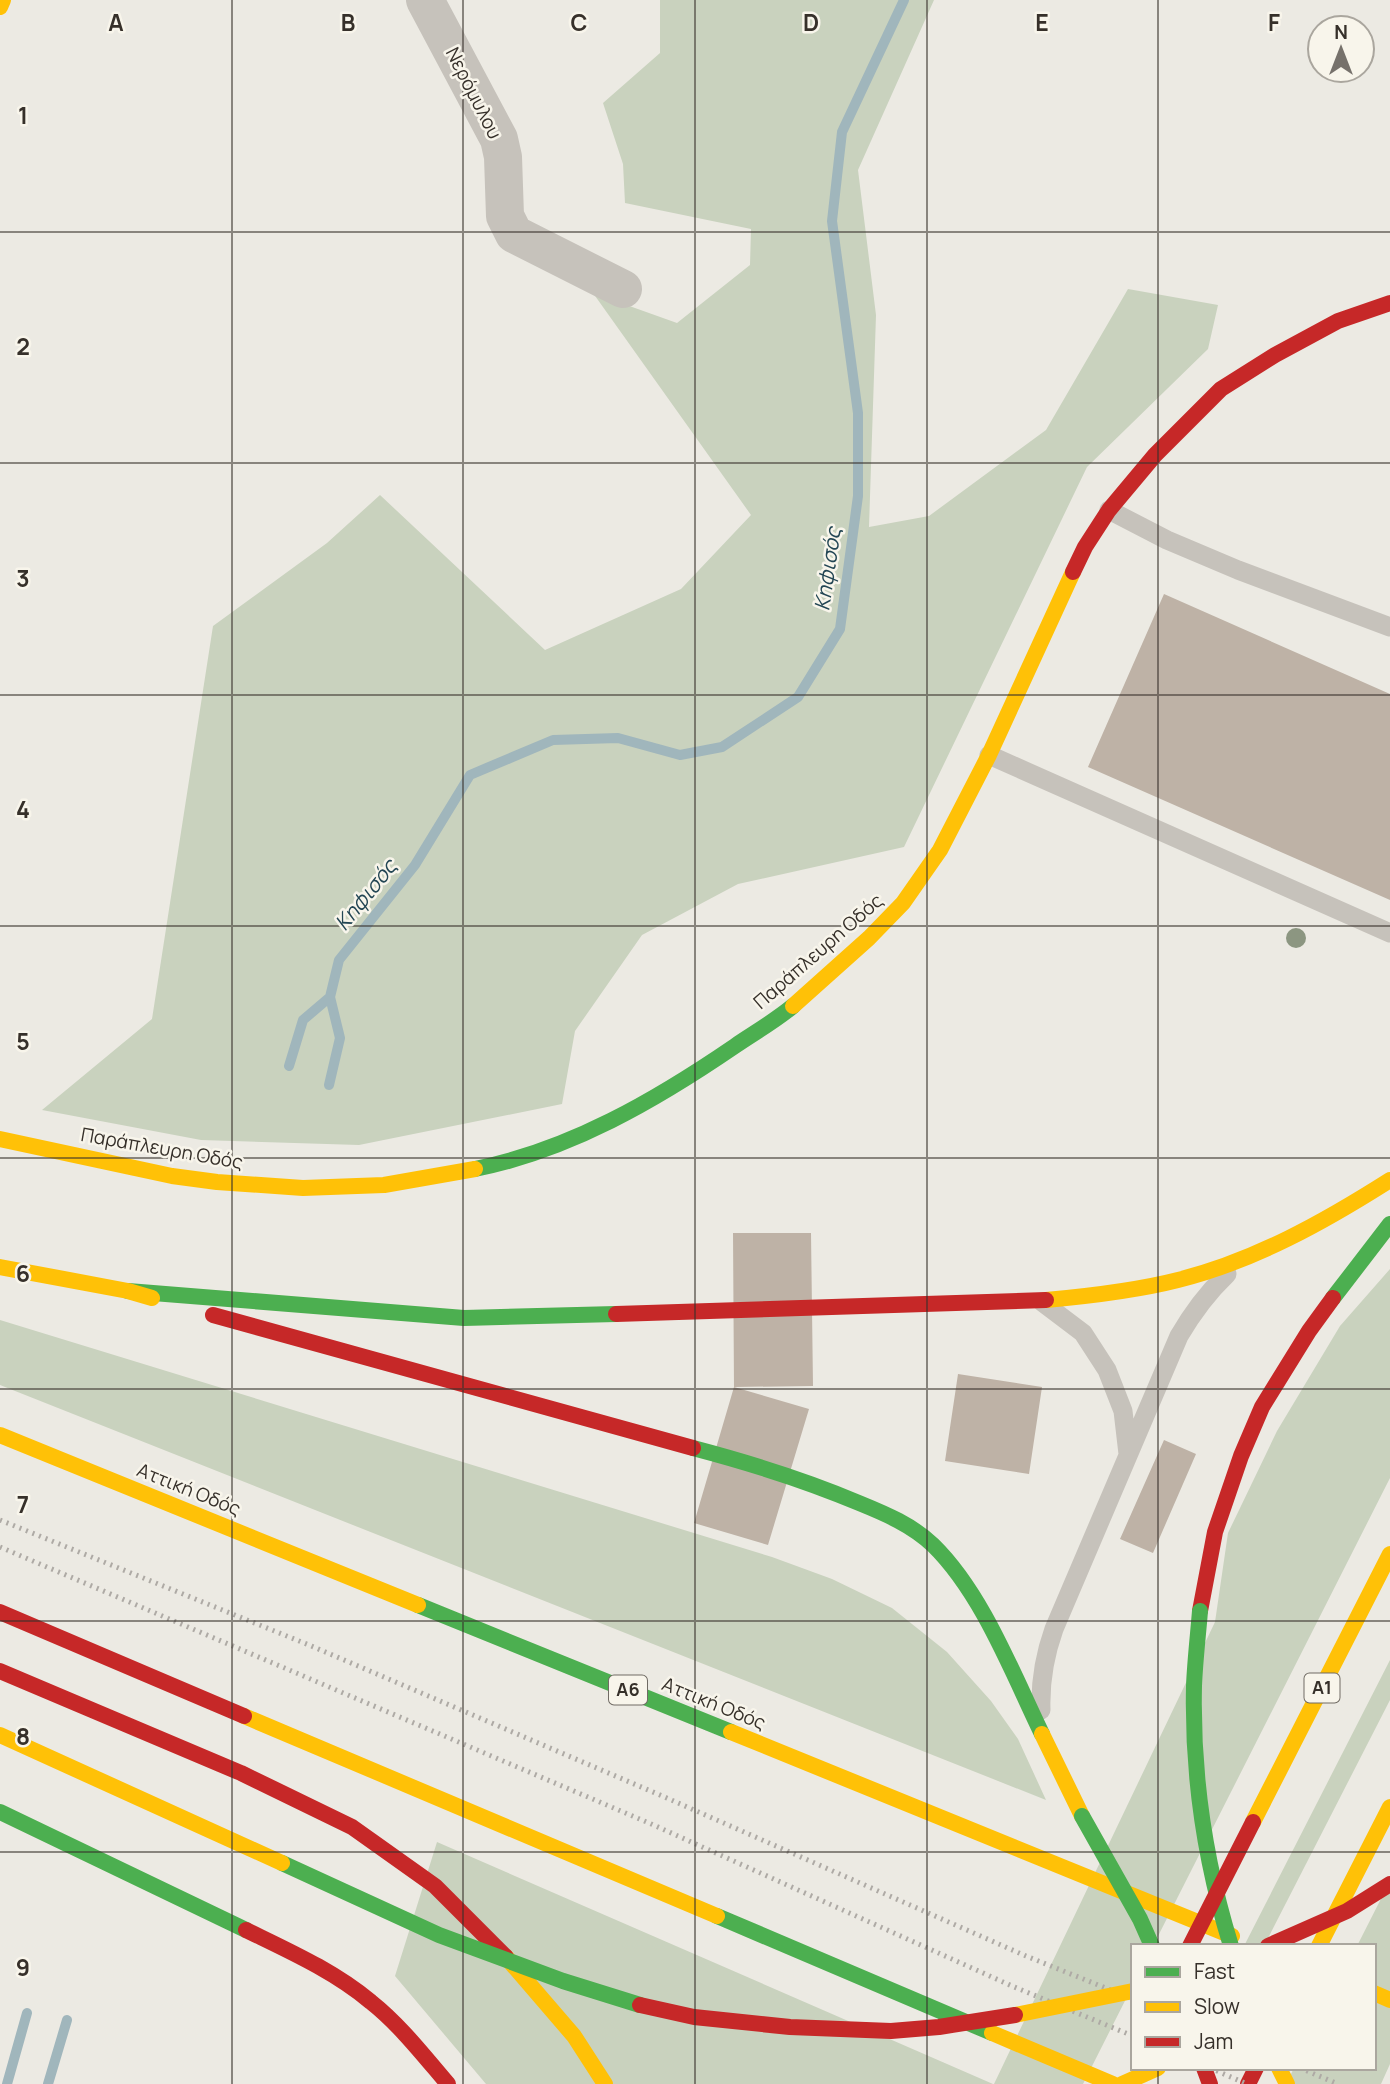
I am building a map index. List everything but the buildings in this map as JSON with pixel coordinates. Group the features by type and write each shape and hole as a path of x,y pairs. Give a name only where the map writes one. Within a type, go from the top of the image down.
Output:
{"main road":[{"path":"0,7 3,0"},
{"name":"Παράπλευρη Οδός","path":"0,1139 172,1176 303,1188 384,1185 491,1166 542,1150 639,1107 684,1081 789,1009 859,947 903,903 940,850 989,755 1085,547 1109,510 1155,454 1221,389 1275,355 1338,321 1390,303"},
{"path":"128,1292 464,1318 1041,1301 1111,1294 1180,1279 1247,1256 1356,1201 1390,1180"},
{"path":"1237,1943 1222,1919 1203,1837 1195,1761 1194,1695 1200,1611 1215,1532 1241,1456 1262,1407 1309,1331 1390,1224"},
{"path":"0,1267 128,1292 752,1464 812,1483 908,1525 946,1559 989,1625 1082,1816 1140,1919 1151,1944"},
{"name":"Αττική Οδός","path":"0,1435 1237,1943"},
{"name":"Α1","path":"1191,1944 1390,1554"},
{"path":"0,1612 1113,2084"},
{"path":"0,1671 241,1773 352,1827 435,1886 499,1949 574,2036 605,2084"},
{"path":"0,1735 439,1935 563,1981 648,2007 694,2017 790,2027 891,2031 939,2027 1050,2009 1131,1991"},
{"path":"1320,1944 1390,1807"},
{"path":"0,1812 331,1973 372,2002 404,2033 448,2084"},
{"path":"1273,1944 1347,1911 1390,1884"},
{"path":"1121,2084 1128,2066"},
{"path":"1121,2084 1153,2070"}],"street":[{"name":"Νερόμυλου","path":"425,0 499,139 503,157 505,216 514,233 623,289"}],"lane":[{"path":"1109,510 1167,540 1238,570 1390,627"},
{"path":"989,755 1390,933"},
{"path":"1049,1745 1041,1713 1040,1685 1044,1659 1054,1629 1179,1336 1208,1292 1247,1256"},
{"path":"1041,1301 1083,1333 1107,1370 1122,1411 1128,1455"}],"green space":[{"path":"660,0 934,0 858,170 876,315 869,527 929,516 1046,430 1128,289 1218,305 1208,349 1087,467 904,847 738,884 642,935 575,1031 562,1104 359,1145 201,1140 42,1110 152,1019 213,626 327,543 380,495 545,650 681,589 751,515 593,293 677,323 750,265 751,229 625,203 623,164 603,103 660,53"},
{"path":"1390,1269 1390,1478 1154,1944 1131,1944 1131,1989 1083,2084 994,2084 1215,1622 1228,1533 1277,1431 1340,1326"},
{"path":"0,1320 772,1557 832,1579 892,1608 947,1652 991,1701 1018,1739 1046,1800 0,1385"},
{"path":"1390,1660 1390,1700 1265,1944 1245,1944"},
{"path":"437,1842 993,2084 486,2084 395,1976"},
{"path":"1390,1881 1390,2064 1381,2084 1286,2084 1293,2070 1376,2070 1376,1944 1358,1944"}],"waterway":[{"name":"Κηφισός","path":"329,1085 340,1038 330,997 339,960 415,865 470,775 553,740 618,738 680,755 722,747 798,697 840,629 858,496 858,413 832,221 842,132 904,0"},
{"name":"Κηφισός","path":"289,1066 303,1020 330,997"},
{"name":"Κηφισός","path":"7,2084 27,2013"},
{"name":"Κηφισός","path":"48,2084 67,2020"}],"railway":[{"path":"0,1520 309,1645 1026,1956 1131,1998"},
{"path":"0,1547 649,1823 1012,1986 1131,2035"},
{"path":"1215,2070 1247,2084"},
{"path":"1305,2070 1338,2084"}],"traffic: fast":[{"path":"475,1169 545,1149 611,1121 705,1066 793,1006"},
{"path":"1333,1298 1390,1224"},
{"path":"128,1291 464,1318 616,1314"},
{"path":"693,1448 777,1472 839,1495 889,1516 925,1538 951,1564 981,1610 1042,1734"},
{"path":"418,1605 731,1732"},
{"path":"1200,1611 1194,1686 1198,1785 1207,1850 1230,1944"},
{"path":"0,1812 246,1930"},
{"path":"1082,1816 1140,1919 1151,1944"},
{"path":"282,1863 439,1935 563,1981 640,2005"},
{"path":"717,1916 992,2033"}],"traffic: slow":[{"path":"0,7 3,0"},
{"path":"793,1006 869,938 903,903 940,850 989,755 1073,572"},
{"path":"0,1139 172,1176 303,1188 384,1185 475,1169"},
{"path":"1046,1300 1129,1290 1206,1272 1288,1239 1390,1180"},
{"path":"0,1267 152,1298"},
{"path":"0,1435 418,1605"},
{"path":"1253,1822 1390,1554"},
{"path":"244,1716 717,1916"},
{"path":"731,1732 1232,1936"},
{"path":"1042,1734 1082,1816"},
{"path":"0,1735 282,1863"},
{"path":"1320,1944 1390,1807"},
{"path":"506,1957 574,2036 605,2084"},
{"path":"1015,2015 1131,1991"},
{"path":"1376,1994 1390,2000"},
{"path":"992,2033 1113,2084"},
{"path":"1122,2084 1154,2070"},
{"path":"1280,2070 1287,2084"}],"traffic: jam":[{"path":"1073,572 1085,547 1109,510 1155,455 1221,389 1275,355 1338,321 1390,303"},
{"path":"1200,1611 1215,1532 1241,1456 1262,1407 1333,1298"},
{"path":"616,1314 1046,1300"},
{"path":"213,1315 693,1448"},
{"path":"0,1612 244,1716"},
{"path":"0,1671 241,1773 352,1827 435,1886 506,1957"},
{"path":"1191,1944 1253,1822"},
{"path":"1273,1944 1347,1911 1390,1884"},
{"path":"246,1930 311,1962 357,1991 402,2031 448,2084"},
{"path":"640,2005 694,2017 790,2027 891,2031 939,2027 1015,2015"},
{"path":"1205,2070 1210,2084"},
{"path":"1248,2084 1255,2070"}]}
